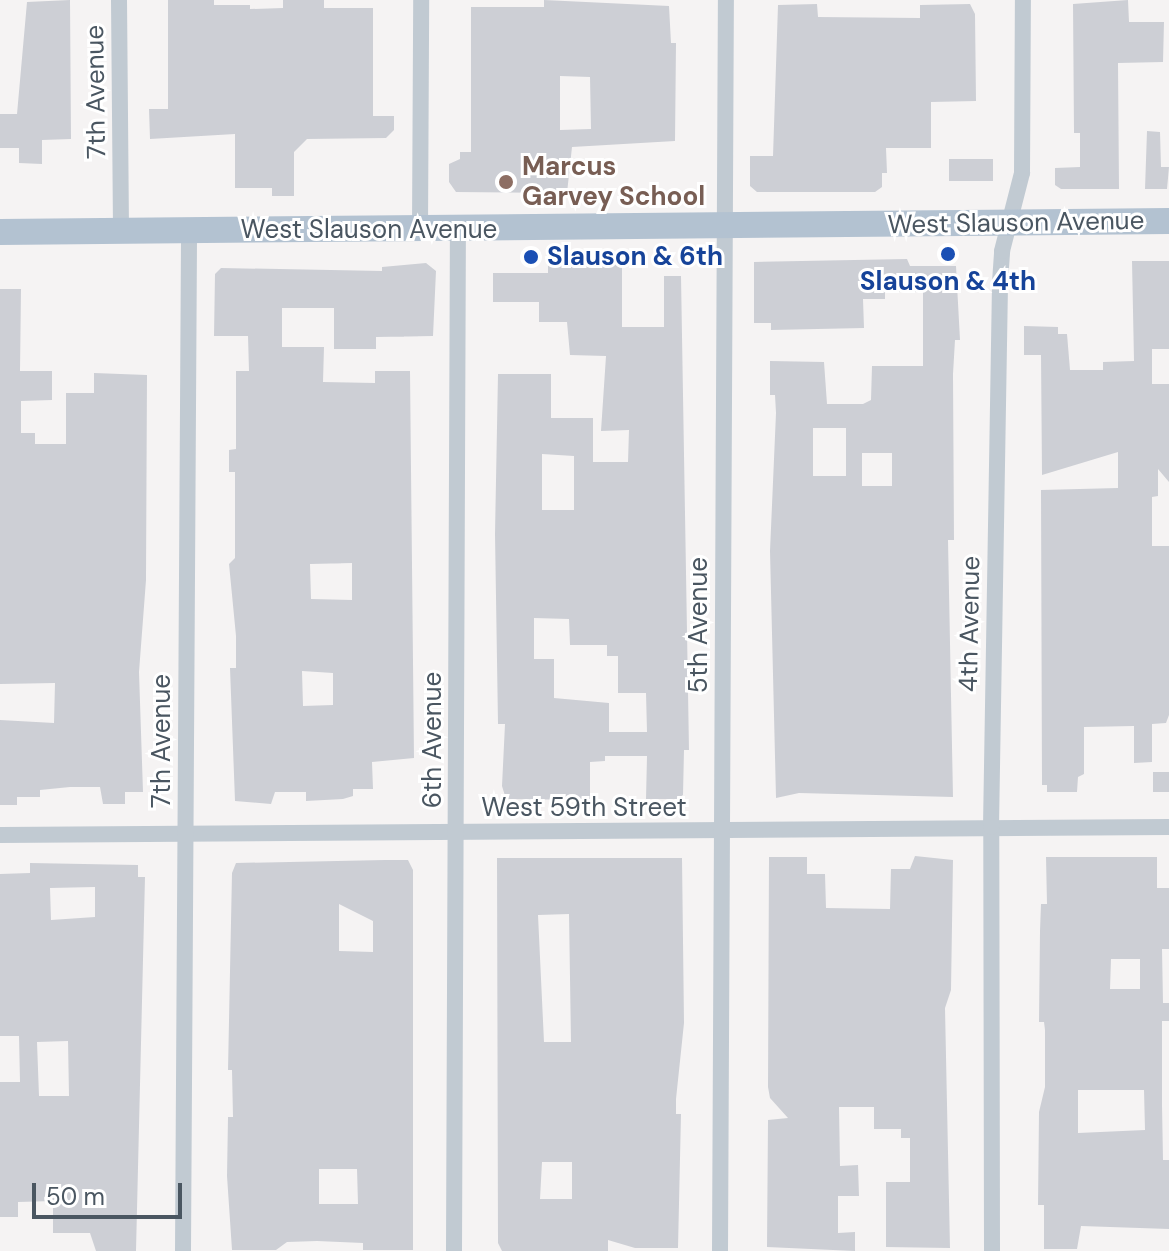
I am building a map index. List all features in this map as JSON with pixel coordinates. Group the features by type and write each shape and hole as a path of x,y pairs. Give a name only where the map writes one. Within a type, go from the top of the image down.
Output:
{"main road":[{"name":"West Slauson Avenue","path":"0,232 1169,221"}],"street":[{"name":"7th Avenue","path":"119,0 121,231"},
{"path":"420,229 421,0"},
{"name":"5th Avenue","path":"720,1251 726,0"},
{"name":"4th Avenue","path":"992,1251 991,827 1000,282 1022,173 1023,0"},
{"name":"6th Avenue","path":"454,1251 458,229"},
{"name":"7th Avenue","path":"183,1251 189,231"},
{"name":"West 59th Street","path":"0,835 1169,827"}],"building":[{"path":"70,0 71,139 42,140 42,164 19,163 19,148 0,148 0,114 17,114 27,2"},
{"path":"168,0 214,0 214,5 250,5 250,9 283,8 283,0 324,0 324,8 373,8 373,116 394,116 394,130 386,138 307,139 294,152 294,196 272,196 272,188 235,188 235,134 150,139 149,109 168,109"},
{"path":"544,0 669,6 671,43 676,43 675,141 572,147 567,193 456,192 449,182 449,164 460,159 460,152 471,152 471,7 544,7","holes":["560,76 590,77 591,129 560,130"]},
{"path":"1128,0 1129,22 1164,22 1163,62 1118,63 1119,189 1061,189 1055,185 1055,168 1080,167 1080,133 1074,133 1073,4"},
{"path":"817,4 818,17 920,18 920,5 970,4 975,14 976,101 931,102 931,148 886,148 887,173 882,173 882,187 875,192 757,192 750,186 750,156 773,156 778,5"},
{"path":"1147,131 1160,132 1161,167 1169,167 1167,189 1145,189"},
{"path":"949,159 993,159 993,181 949,181"},
{"path":"907,259 910,266 956,266 960,340 955,340 953,374 954,540 948,540 953,797 799,793 776,798 770,551 776,413 775,395 770,395 770,361 824,362 827,404 863,404 871,400 872,366 923,366 923,292 885,292 885,299 863,299 864,328 771,330 771,323 754,323 754,262","holes":["813,428 846,428 846,476 813,476","862,453 892,453 892,486 862,486"]},
{"path":"1132,261 1169,261 1169,349 1152,349 1152,384 1169,384 1169,482 1158,469 1158,496 1152,497 1152,546 1169,546 1169,715 1166,723 1152,724 1152,762 1134,763 1134,726 1084,727 1084,774 1078,777 1077,792 1047,792 1047,785 1042,785 1041,490 1118,488 1118,452 1042,475 1041,355 1024,355 1024,326 1058,327 1058,334 1067,334 1070,370 1103,370 1103,362 1134,361"},
{"path":"426,263 436,271 433,336 376,337 376,349 334,349 334,308 282,308 282,347 324,347 323,382 375,383 375,371 410,371 414,758 372,762 373,789 353,789 353,796 343,799 306,801 306,792 275,792 271,804 235,801 230,668 236,668 236,636 229,564 235,558 235,472 229,472 229,450 236,449 236,371 249,371 248,336 214,336 215,274 221,268 382,271 382,267","holes":["352,563 352,600 311,599 310,564","302,671 333,673 333,705 303,706"]},
{"path":"548,263 622,264 622,327 664,327 664,276 681,276 689,750 684,750 683,795 677,799 646,799 647,756 605,756 605,761 590,762 590,800 506,799 502,786 505,724 498,724 495,534 498,374 551,374 551,418 593,418 593,462 628,462 629,430 601,431 606,356 570,355 567,322 539,322 539,302 493,302 493,273 548,273","holes":["542,454 574,456 574,510 542,510","534,618 569,619 570,645 607,645 607,656 618,656 618,693 646,693 647,732 609,732 609,703 554,698 554,659 534,659"]},
{"path":"0,289 21,289 20,371 52,371 52,400 21,401 21,433 35,433 35,444 66,444 66,393 94,393 94,373 147,375 146,580 139,672 143,792 125,792 125,804 103,804 100,787 70,787 40,790 40,797 17,797 17,805 0,805 0,720 54,723 55,683 0,684"},
{"path":"1153,772 1169,772 1169,792 1153,792"},
{"path":"915,856 953,860 951,990 945,1008 950,1248 886,1247 886,1182 910,1182 910,1138 901,1138 901,1129 874,1129 874,1107 839,1107 840,1166 858,1165 859,1196 838,1196 838,1233 855,1232 855,1251 767,1247 768,1120 788,1118 770,1098 768,1087 769,857 807,857 807,874 825,874 826,908 890,909 891,869 910,869"},
{"path":"1046,857 1157,857 1157,888 1169,888 1169,949 1162,949 1163,1003 1169,1003 1169,1021 1162,1021 1162,1105 1163,1160 1169,1160 1169,1229 1081,1226 1077,1249 1044,1249 1044,1205 1038,1205 1039,1112 1045,1087 1045,1030 1044,1022 1039,1022 1041,904 1047,904","holes":["1111,959 1140,959 1140,989 1110,989","1078,1090 1144,1090 1145,1130 1078,1133"]},
{"path":"497,858 682,858 684,1023 676,1099 676,1114 681,1114 678,1248 635,1248 608,1240 608,1251 502,1251 498,1243","holes":["569,914 571,1042 544,1042 538,915","542,1162 572,1162 572,1199 540,1199"]},
{"path":"408,860 413,870 413,1250 363,1250 363,1243 317,1241 287,1242 276,1250 232,1250 227,1176 228,1117 233,1117 232,1070 228,1070 232,873 236,863","holes":["339,904 373,921 373,952 339,951","319,1169 357,1169 358,1204 319,1204"]},
{"path":"30,863 138,865 138,877 145,877 136,1251 96,1251 90,1233 53,1233 53,1201 18,1202 18,1217 0,1217 0,1082 20,1082 19,1036 0,1036 0,874 30,873","holes":["95,887 95,917 51,920 50,888","68,1041 69,1096 39,1096 37,1042"]}],"place":[{"name":"Marcus Garvey School","path":"506,182"},
{"name":"Slauson & 4th","path":"948,254"},
{"name":"Slauson & 6th","path":"531,257"}]}
